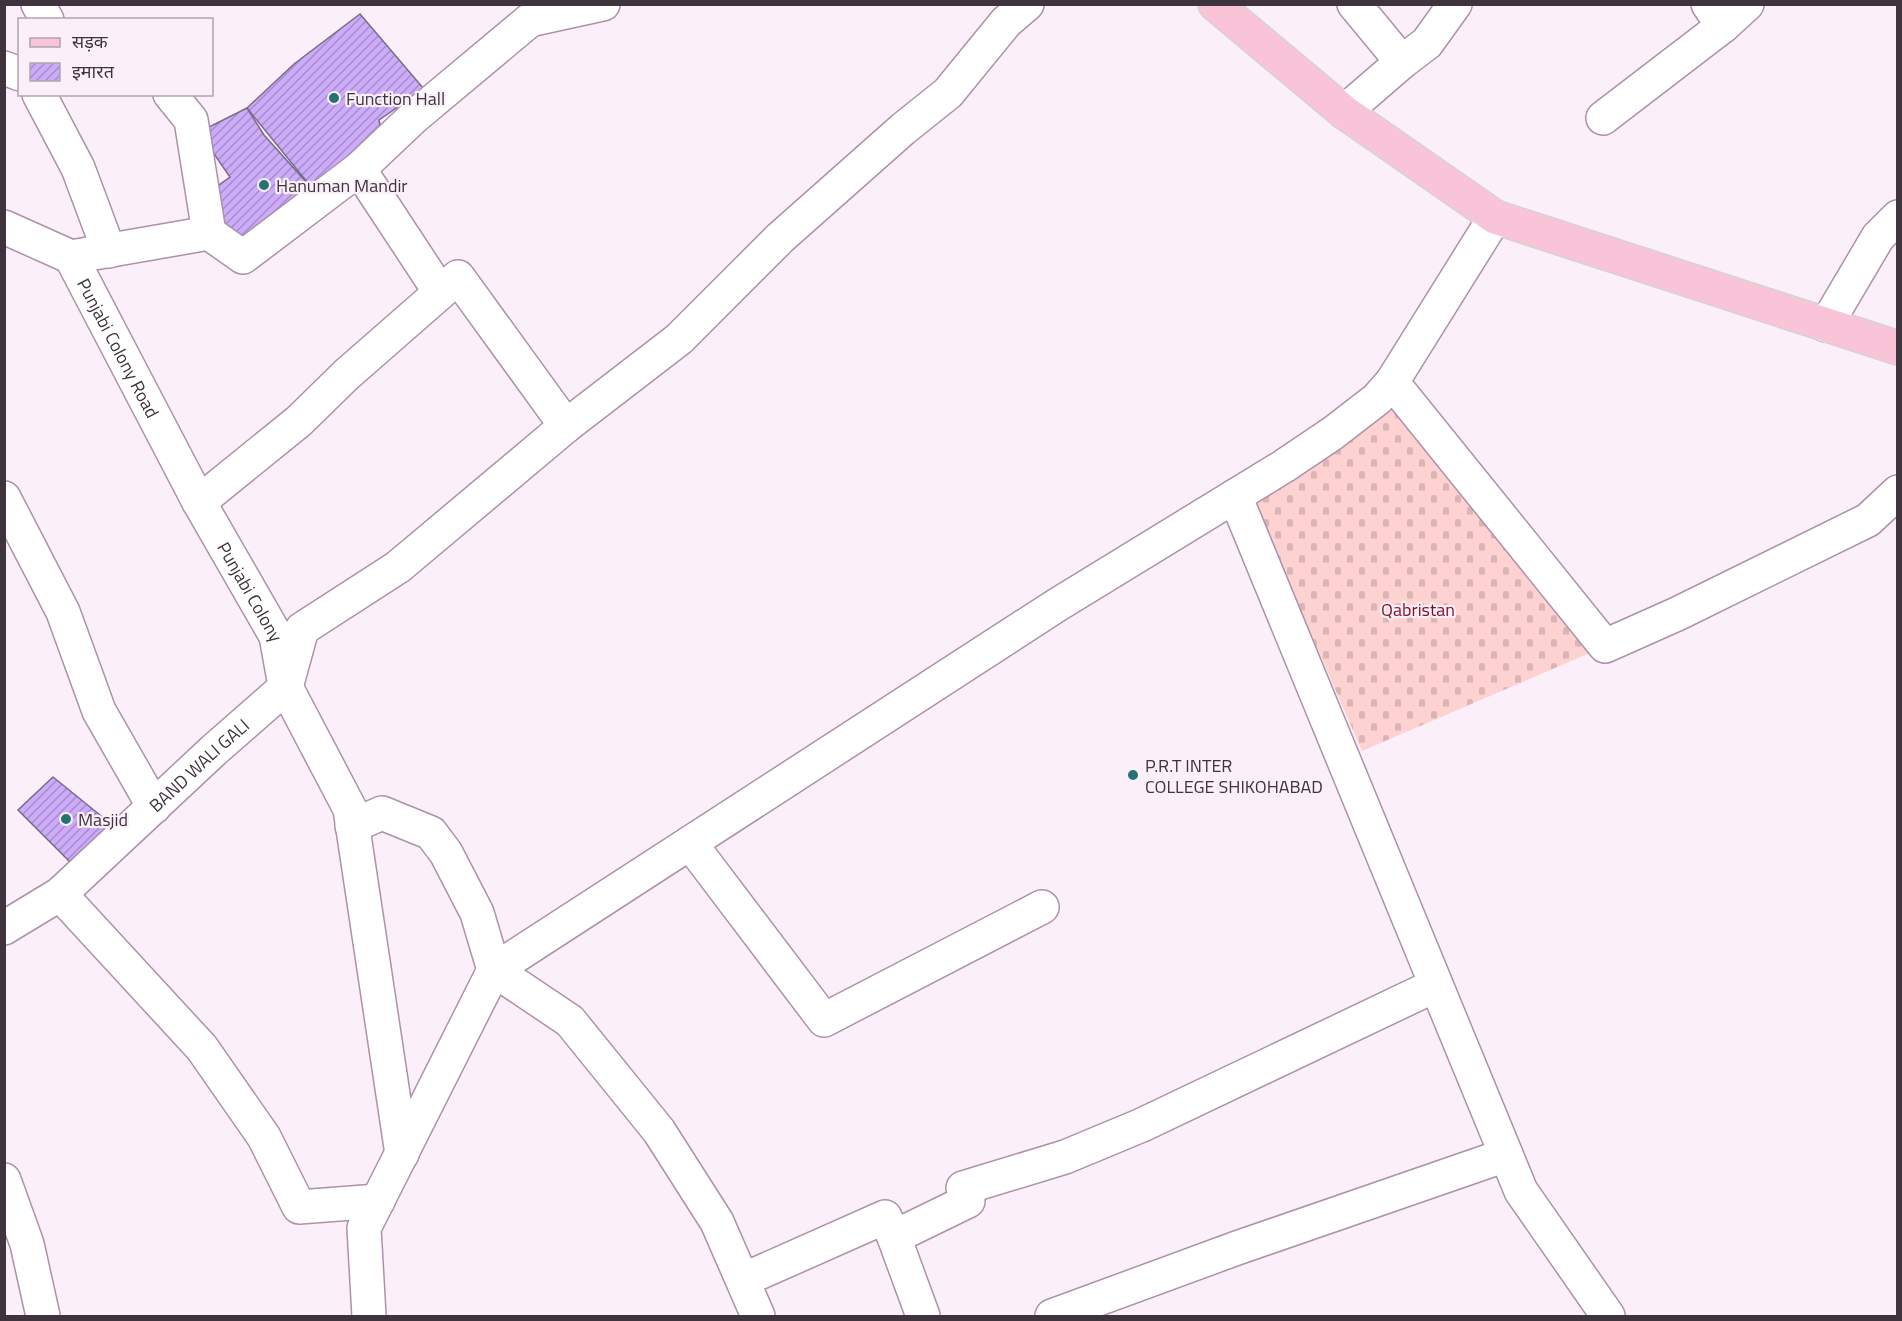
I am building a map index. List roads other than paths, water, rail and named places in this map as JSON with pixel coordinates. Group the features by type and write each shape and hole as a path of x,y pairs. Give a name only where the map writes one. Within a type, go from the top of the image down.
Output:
{"main road":[{"path":"1215,4 1344,112 1495,217 1898,348"}],"street":[{"path":"38,4 46,18"},
{"path":"71,257 209,233 243,257 359,169 414,117 530,20 603,4"},
{"path":"402,1154 351,817 286,687 302,629 398,567 566,426 679,339 789,231 903,129 948,93 1006,22 1028,4"},
{"path":"1354,4 1402,62"},
{"path":"1344,112 1427,43 1455,4"},
{"path":"1602,118 1716,15 1747,4"},
{"path":"40,96 78,168 109,251"},
{"path":"172,96 191,120 209,233"},
{"path":"359,169 440,292"},
{"path":"369,1317 364,1228 494,970 1057,605 1333,433 1377,399 1392,382 1495,217"},
{"path":"1827,325 1878,237 1898,217"},
{"name":"Punjabi Colony Road","path":"4,227 71,257 200,502"},
{"path":"200,502 299,421 354,367 458,277 566,426"},
{"path":"1392,382 1605,646 1677,614 1868,520 1898,492"},
{"path":"1235,496 1521,1191 1608,1317"},
{"path":"4,498 63,612 99,711 154,807"},
{"name":"Punjabi Colony","path":"200,502 276,636 286,687"},
{"name":"BAND WALI GALI","path":"4,928 60,894 214,750 286,687"},
{"path":"351,817 382,813 431,833 446,853 477,913 494,970 570,1021 659,1131 717,1222 758,1317"},
{"path":"690,843 824,1020 1042,907"},
{"path":"60,894 202,1048 264,1137 299,1207 378,1201"},
{"path":"894,1237 968,1201 963,1188 1065,1157 1142,1125 1436,985"},
{"path":"1052,1317 1237,1248 1506,1155"},
{"path":"4,1180 27,1244 43,1317"},
{"path":"743,1280 885,1217 923,1317"}],"place":[{"name":"Function Hall","path":"334,98"},
{"name":"Hanuman Mandir","path":"264,185"},
{"name":"P.R.T INTER COLLEGE SHIKOHABAD","path":"1133,775"},
{"name":"Masjid","path":"66,819"}],"park label":[{"name":"Qabristan","path":"1418,609"}]}
